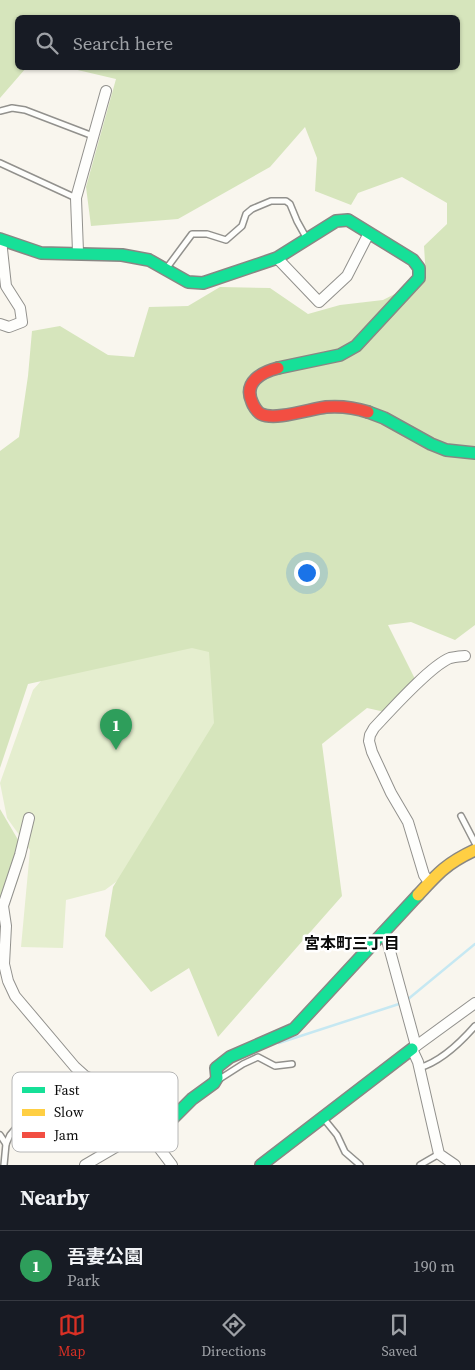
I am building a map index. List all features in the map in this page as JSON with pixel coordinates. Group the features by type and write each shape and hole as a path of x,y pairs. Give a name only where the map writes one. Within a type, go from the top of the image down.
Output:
{"street":[{"path":"78,252 76,198 106,91"},
{"path":"0,324 9,327 22,322 20,308 6,286 0,240 41,253 78,252 122,255 149,260 188,282 203,284 277,258 336,222 348,220 413,260 419,268 419,278 356,346 340,355 262,374 252,382 250,387 249,396 251,403 261,414 272,416 327,407 359,409 384,418 431,444 446,450 475,453"},
{"path":"277,258 319,302 347,276 369,233"},
{"path":"429,882 424,875 408,822 383,776 369,741 374,728 417,683 444,661 454,657 465,656"},
{"path":"29,818 20,855 3,906 6,926 4,964 8,981 15,996 81,1072"},
{"path":"178,1113 216,1077 216,1065 242,1050 294,1029 446,865 475,850"},
{"path":"382,933 387,940 403,1002 439,1154 455,1165"},
{"path":"261,1165 414,1047 475,1003"},
{"path":"85,1165 110,1152"},
{"path":"162,1152 172,1165"}],"lane":[{"path":"0,110 12,108 25,110 93,136"},
{"path":"0,163 76,198"},
{"path":"166,269 192,234 207,234 226,240 242,226 246,214 252,209 271,201 286,201 290,204 297,221 308,239"},
{"path":"461,816 475,843"},
{"path":"420,1068 427,1066 460,1043 475,1026"},
{"path":"216,1077 258,1057 275,1066 292,1064"},
{"path":"323,1118 337,1135 345,1152 360,1165"},
{"path":"4,1165 6,1144 12,1133"},
{"path":"0,1135 6,1144"},
{"path":"420,1165 439,1154"}],"green space":[{"path":"0,0 475,0 475,625 455,640 411,622 388,625 417,683 385,712 367,708 322,744 342,896 218,1037 189,968 151,992 105,936 113,887 214,723 209,652 192,648 28,684 0,768 0,451 19,437 28,376 32,331 60,326 108,355 134,357 149,307 188,306 220,287 270,288 308,314 340,305 383,300 426,278 424,246 447,224 447,203 402,177 358,193 351,205 315,191 317,158 305,127 270,167 178,219 91,226 86,187 116,79 78,70 460,70 460,15 15,15 15,70 24,70 0,98"},
{"path":"268,617 158,851 105,890 66,900 63,948 21,947 30,850 7,818 0,783 33,690 95,620"},
{"path":"0,809 24,850 19,877 0,928"}],"waterway":[{"path":"407,1000 475,944"},
{"path":"279,1043 402,1003"}],"traffic: fast":[{"path":"0,239 41,253 122,255 149,260 188,282 203,283 277,258 336,221 348,220 413,260 419,268 419,278 356,346 340,355 278,368"},
{"path":"368,412 384,418 431,444 446,450 475,453"},
{"path":"178,1113 192,1099 214,1083 217,1078 216,1068 230,1057 294,1029 418,895"},
{"path":"261,1165 412,1049"}],"traffic: slow":[{"path":"418,895 444,869 457,859 475,850"}],"traffic: jam":[{"path":"278,368 260,375 250,389 253,403 261,414 275,416 331,407 353,408 368,412"}],"place":[{"name":"吾妻公園","path":"116,750"}],"district":[{"name":"宮本町三丁目","path":"352,943"}]}
